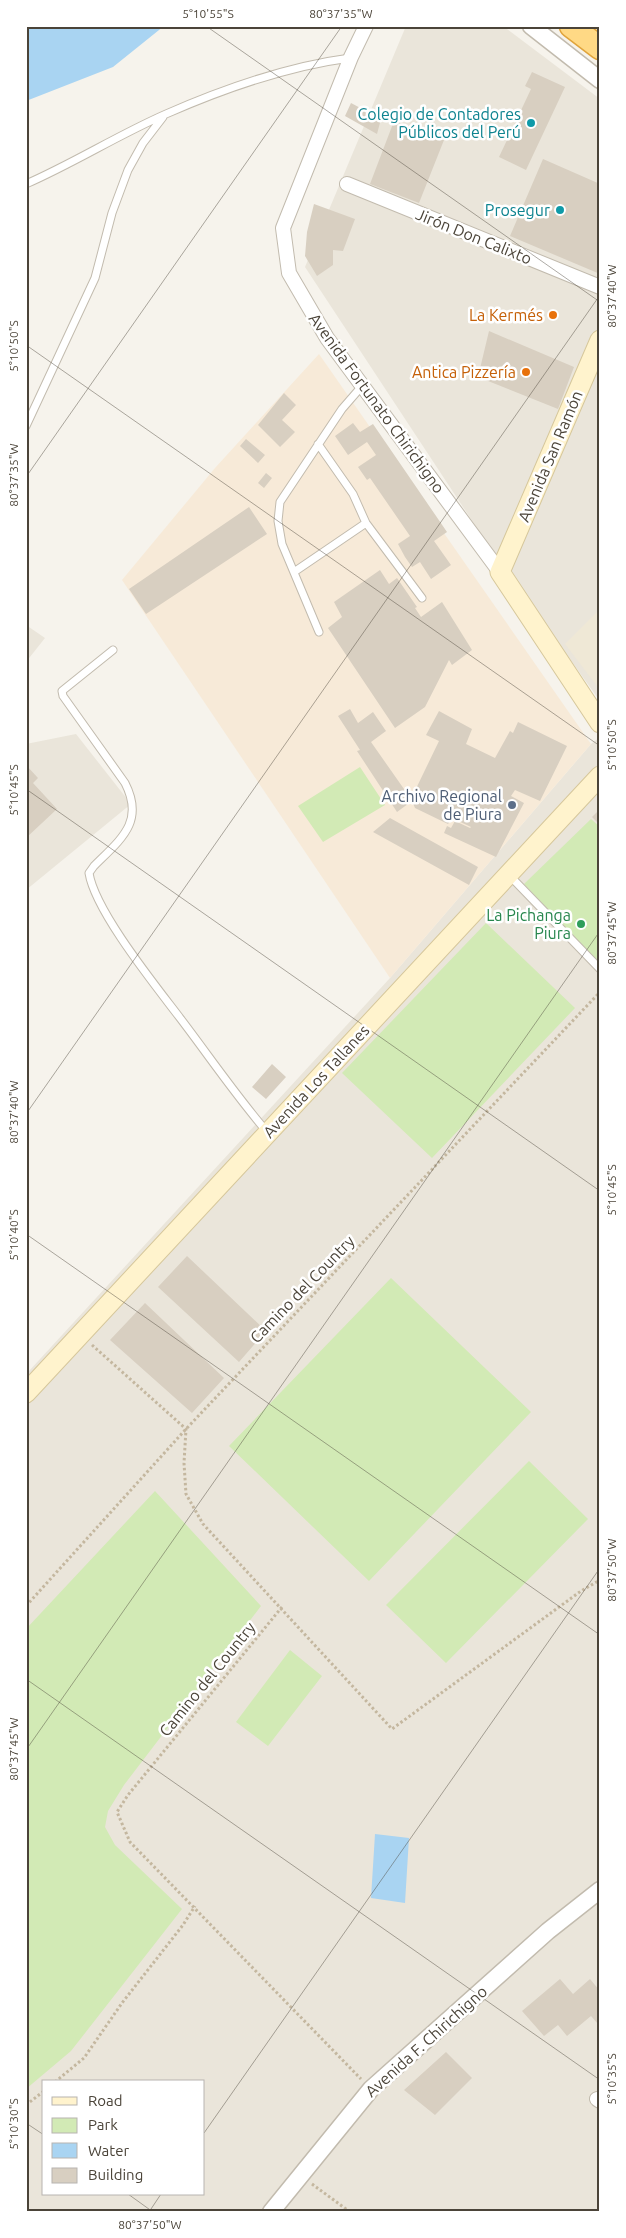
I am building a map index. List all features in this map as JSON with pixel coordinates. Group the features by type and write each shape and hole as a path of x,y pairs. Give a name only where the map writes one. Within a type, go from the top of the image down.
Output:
{"highway":[{"path":"571,26 600,48"}],"main road":[{"name":"Avenida San Ramón","path":"500,572 600,340"},
{"name":"Avenida Fortunato Chirichigno","path":"500,572 600,723"},
{"name":"Avenida Los Tallanes","path":"28,1386 80,1335 600,776"}],"street":[{"name":"Avenida Fortunato Chirichigno","path":"366,26 351,57 283,228 290,273 327,338 500,572"},
{"path":"531,26 600,80"},
{"name":"Jirón Don Calixto","path":"348,184 600,287"},
{"name":"Avenida F. Chirichigno","path":"271,2212 370,2089 540,1938 600,1890"}],"lane":[{"path":"26,184 60,169 165,114 307,64 351,57"},
{"path":"26,426 95,278 112,213 128,170 143,143 165,114"},
{"path":"319,632 282,544 278,521 280,502 342,410 362,386"},
{"path":"318,444 353,494 366,523 422,598"},
{"path":"294,572 366,523"},
{"path":"113,650 62,691 63,696 125,782 132,797 134,810 131,824 89,873 90,882 99,902 144,969 268,1133"},
{"path":"508,874 600,969"}],"path":[{"name":"Camino del Country","path":"26,1606 186,1429 600,992"},
{"path":"80,1335 186,1429 184,1463 186,1494 203,1524 282,1607 392,1729 581,1591 600,1580"},
{"name":"Camino del Country","path":"282,1607 128,1795 117,1812 130,1842 370,2089"},
{"path":"57,2080 84,2058 122,2003 183,1924 194,1906"},
{"path":"26,2105 42,2093"},
{"path":"299,2175 350,2212"}],"shaded area":[{"path":"406,26 503,26 600,99 600,701 492,551 305,267"},
{"path":"319,354 591,744 390,978 122,580 215,468"},
{"path":"600,609 600,690 565,644"},
{"path":"26,625 45,638 26,662"},
{"path":"76,734 131,804 26,890 26,744"},
{"path":"600,737 600,2212 26,2212 26,1368 29,1371 390,978 591,744"}],"green space":[{"path":"360,767 385,805 323,842 298,806"},
{"name":"La Pichanga Piura","path":"591,819 600,827 600,965 524,884"},
{"path":"486,923 575,1008 432,1158 342,1073"},
{"path":"391,1278 531,1412 369,1581 229,1446"},
{"path":"529,1461 588,1519 446,1663 386,1605"},
{"path":"155,1491 261,1606 124,1785 108,1811 105,1827 115,1845 182,1909 71,2051 26,2089 26,1629"},
{"path":"290,1650 322,1676 268,1746 236,1722"}],"water":[{"path":"26,26 164,26 113,67 26,101"},
{"path":"375,1834 409,1838 405,1903 371,1898"}],"building":[{"name":"Colegio de Contadores Públicos del Perú","path":"532,72 565,87 526,170 499,157 531,89 525,86"},
{"path":"351,103 381,119 377,134 345,116"},
{"path":"394,121 444,140 419,203 370,184"},
{"name":"Prosegur","path":"543,159 600,184 600,274 510,236"},
{"path":"314,204 355,219 343,251 333,250 333,265 317,276 305,256 307,232"},
{"name":"Antica Pizzería","path":"489,331 574,367 558,409 478,377"},
{"path":"284,393 296,405 282,420 295,432 280,447 258,425"},
{"path":"353,423 360,432 373,424 447,532 434,541 451,565 431,579 420,562 412,567 405,557 398,544 410,536 370,478 367,480 358,467 376,455 367,442 348,455 335,436"},
{"path":"246,439 265,455 258,463 240,446"},
{"path":"266,473 272,478 264,488 258,483"},
{"path":"249,507 267,534 146,614 129,589"},
{"path":"380,570 389,584 397,578 417,607 415,608 421,617 442,602 472,650 452,665 449,660 425,707 395,728 328,628 342,617 334,602"},
{"path":"350,709 358,723 373,712 386,731 371,742 411,799 439,741 426,735 439,711 472,729 466,744 495,758 510,731 513,733 518,722 567,746 540,801 515,790 511,796 524,803 496,857 444,833 447,826 451,828 455,821 471,827 452,818 448,824 415,808 412,801 397,812 357,751 360,750 338,716"},
{"path":"26,765 38,778 33,783 57,809 26,838"},
{"path":"600,809 600,825 592,817"},
{"path":"390,818 478,867 469,885 373,832"},
{"path":"272,1064 286,1077 266,1099 252,1087"},
{"path":"187,1256 266,1331 239,1362 158,1287"},
{"path":"145,1303 224,1378 192,1413 110,1340"},
{"path":"560,1979 573,1994 590,1979 600,1991 600,2022 598,2024 591,2016 567,2036 558,2025 544,2036 522,2011"},
{"path":"446,2052 472,2078 435,2115 404,2090"}],"place":[{"name":"Colegio de Contadores Públicos del Perú","path":"531,123"},
{"name":"Prosegur","path":"560,210"},
{"name":"La Kermés","path":"553,315"},
{"name":"Antica Pizzería","path":"526,372"},
{"name":"Archivo Regional de Piura","path":"512,805"},
{"name":"La Pichanga Piura","path":"581,924"}]}
